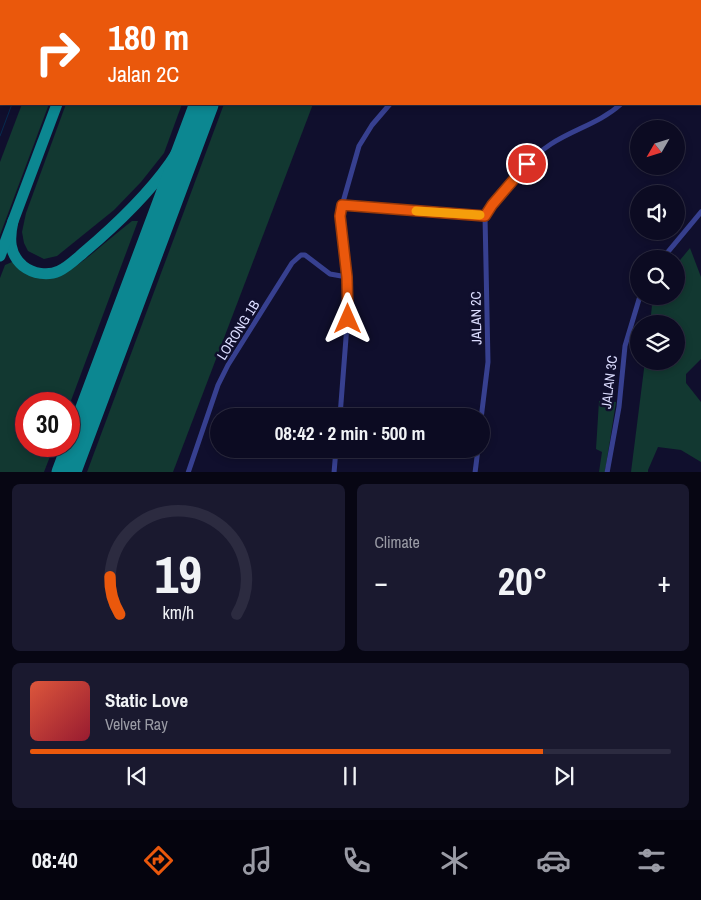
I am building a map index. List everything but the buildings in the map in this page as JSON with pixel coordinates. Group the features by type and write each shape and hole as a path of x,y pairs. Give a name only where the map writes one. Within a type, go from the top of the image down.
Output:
{"street":[{"path":"341,408 347,326 347,277 340,216 359,146 372,125 389,105"},
{"path":"342,205 485,216 497,199 533,158 551,144 601,119 620,105"},
{"path":"669,250 701,212"},
{"name":"JALAN 2C","path":"482,408 488,362 485,216"},
{"name":"LORONG 1B","path":"188,472 218,385 228,365 292,263 305,255 330,274 347,277"},
{"name":"JALAN 3C","path":"608,472 625,346 637,305"},
{"path":"334,472 335,458"},
{"path":"475,472 477,458"}],"green space":[{"path":"22,105 49,105 0,235 0,162"},
{"path":"66,105 182,105 164,153 141,182 114,210 57,256 44,259 28,251 22,232 26,213"},
{"path":"224,105 313,105 173,472 87,472"},
{"path":"132,221 138,221 74,392 15,392 15,457 50,457 44,472 0,472 0,278 5,265 12,262 23,271 44,278 63,274 83,261"},
{"path":"690,248 701,277 701,359 686,374 686,383 701,402 701,462 681,450 658,447 648,472 631,472 644,370 685,370 685,315 651,315 652,305 685,305 685,254"},
{"path":"599,401 616,402 605,472 599,472 602,452 596,449"}],"waterway":[{"path":"0,136 12,105"}],"taxiway":[{"path":"0,256 57,105"},
{"path":"13,221 11,246 15,256 23,266 31,271 45,274 55,273 66,267 118,222 151,188 175,156 203,105"}],"runway":[{"path":"66,472 204,105"}],"slow traffic":[{"path":"416,211 480,215"}],"route":[{"path":"348,319 347,277 340,216 342,205 485,216 512,180 527,164"}]}
